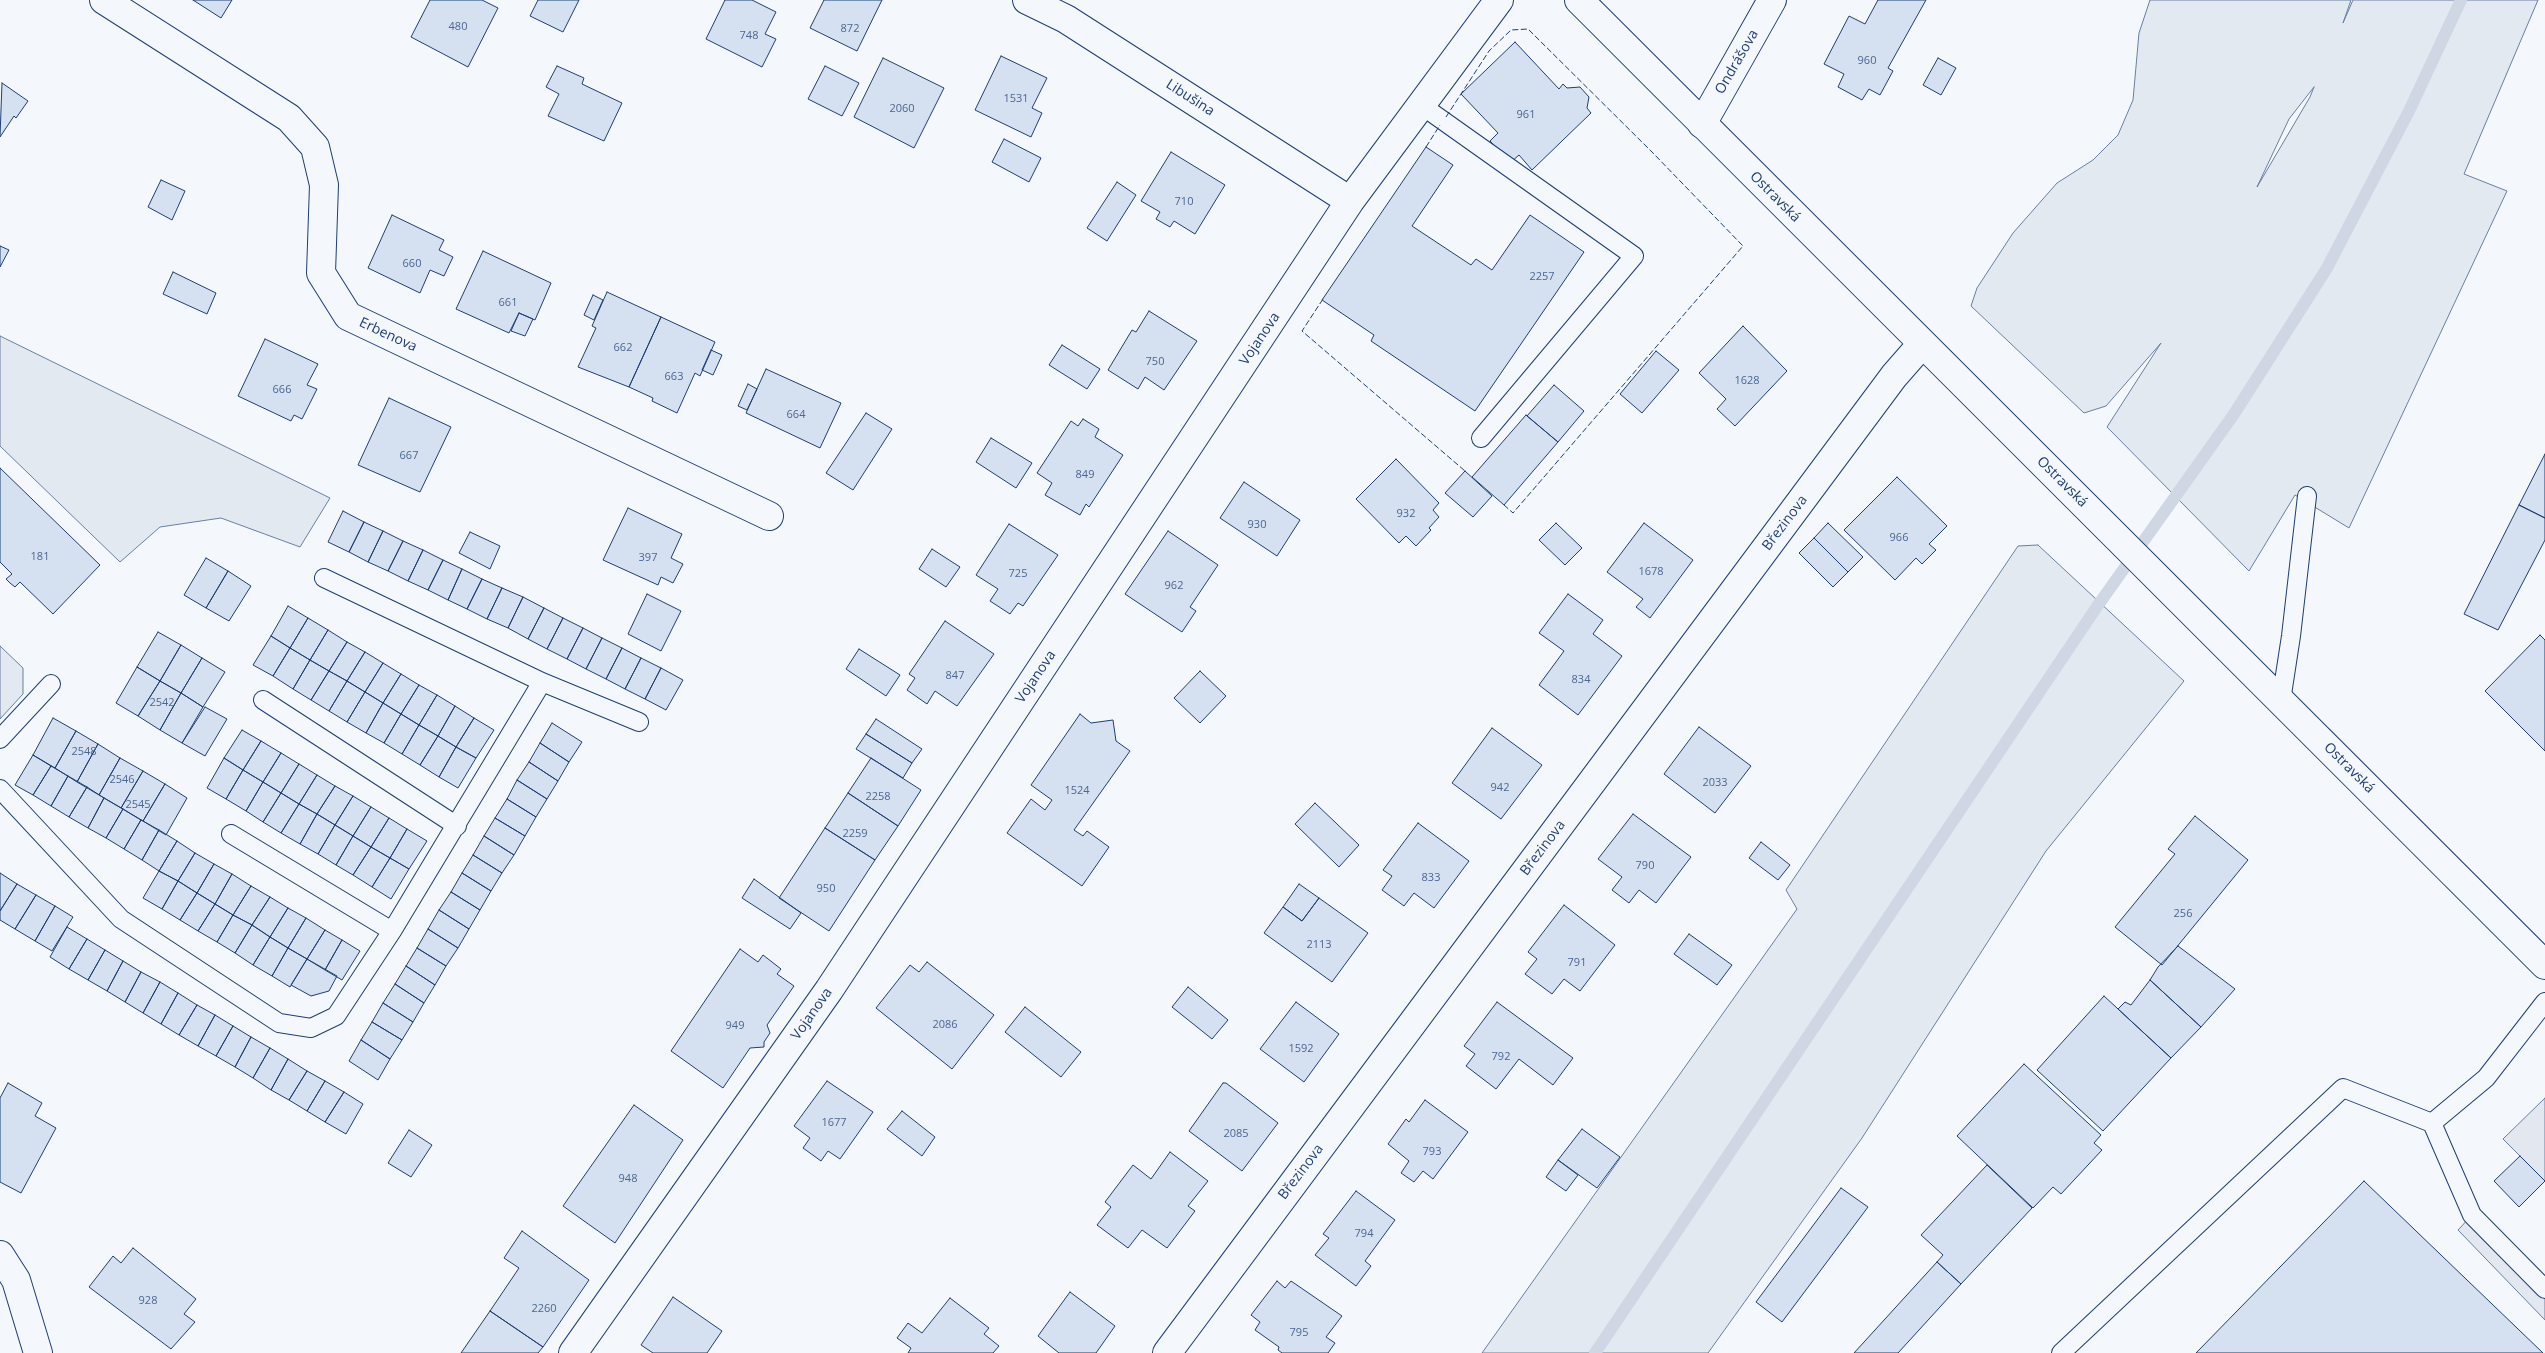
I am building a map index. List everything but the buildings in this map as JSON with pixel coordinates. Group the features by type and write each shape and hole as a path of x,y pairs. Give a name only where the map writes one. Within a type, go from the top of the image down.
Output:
{"street":[{"name":"Erbenova","path":"104,0 289,118 315,147 324,185 321,273 348,316 769,516"},
{"name":"Libušina","path":"1027,0 1066,19 1350,201"},
{"name":"Vojanova","path":"573,1353 829,990 1350,201 1499,0"},
{"name":"Ostravská","path":"1579,0 2545,964"},
{"name":"Ondrášova","path":"1702,124 1772,0"},
{"name":"Březinova","path":"1167,1353 1894,376 1922,344"},
{"path":"0,1255 16,1280 38,1353"}],"lane":[{"path":"1421,105 1634,256 1481,438"},
{"path":"2281,700 2291,636 2307,496"},
{"path":"324,578 542,682 638,722"},
{"path":"0,789 121,919 279,1023 311,1028 336,1016 392,931 457,826 542,682"},
{"path":"0,739 51,684"},
{"path":"263,700 457,826"},
{"path":"231,834 392,931"},
{"path":"2432,1123 2486,1078 2545,1002"},
{"path":"2061,1353 2343,1088 2432,1123 2472,1215 2545,1289"}],"shaded area":[{"path":"2150,0 2351,0 2343,23 2353,0 2538,0 2464,174 2507,191 2349,528 2295,495 2249,571 2107,427 2161,343 2106,406 2084,413 1971,306 1977,288 2013,233 2057,183 2093,160 2118,135 2133,100 2139,33","holes":["2314,87 2257,187 2289,119"]},
{"path":"0,336 330,498 300,547 221,518 160,527 120,562 0,446"},
{"path":"2038,545 2184,681 2046,851 1862,1138 1708,1353 1482,1353 1797,909 1786,890 2018,546"},
{"path":"0,646 23,668 23,694 0,719"},
{"path":"2545,1098 2545,1181 2503,1139"},
{"path":"2472,1215 2545,1289 2545,1320 2458,1230"}],"waterway":[{"path":"1595,1353 2096,608 2234,414 2327,268 2409,111 2461,0"}],"fence":[{"path":"1446,117 1489,51 1511,30 1528,29 1652,152 1743,246 1513,513 1504,505"},
{"path":"1426,147 1440,125"},
{"path":"1323,299 1302,331 1465,471"}]}
